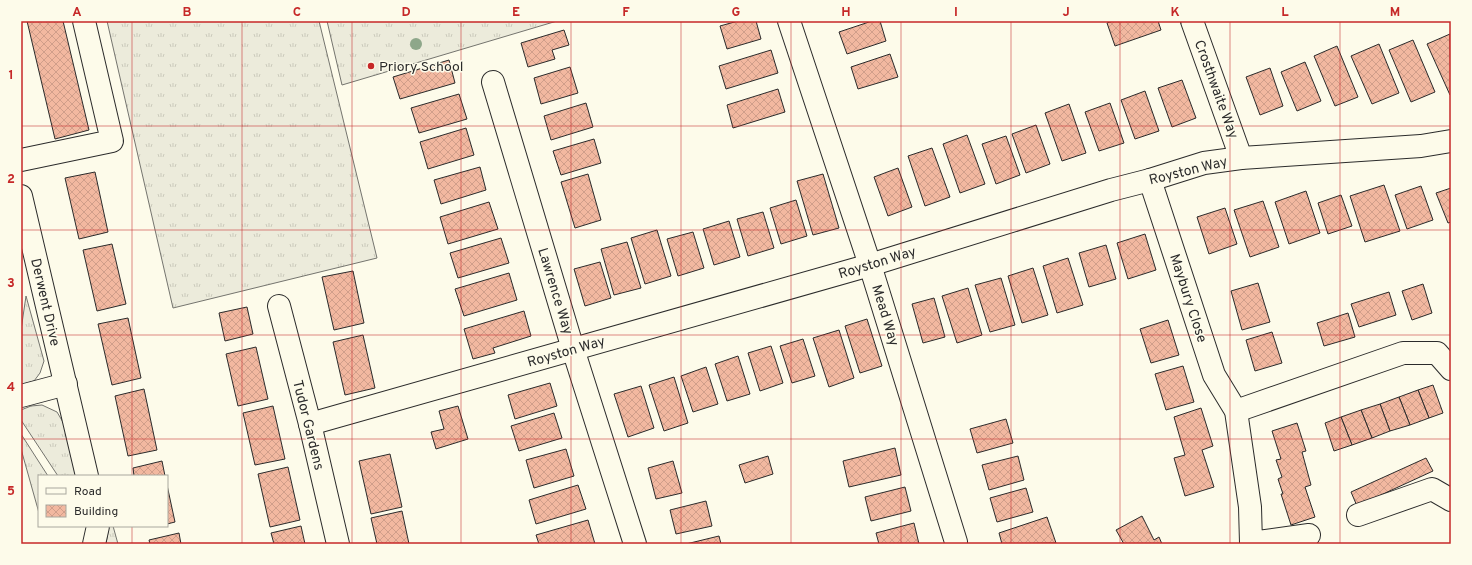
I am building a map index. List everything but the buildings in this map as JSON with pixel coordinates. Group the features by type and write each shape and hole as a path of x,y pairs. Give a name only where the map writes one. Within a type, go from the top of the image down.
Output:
{"street":[{"path":"21,160 112,141 84,21"},
{"name":"Mead Way","path":"789,21 870,265 956,542"},
{"name":"Crosthwaite Way","path":"1192,21 1242,158"},
{"name":"Lawrence Way","path":"493,82 635,544"},
{"name":"Royston Way","path":"310,424 870,265 1111,190 1150,180 1204,163 1242,158 1421,146 1451,141"},
{"name":"Maybury Close","path":"1150,180 1214,375 1236,411 1250,507 1251,543 1309,535"},
{"name":"Derwent Drive","path":"21,196 88,475"},
{"name":"Tudor Gardens","path":"279,306 310,424 338,544"},
{"path":"1236,411 1403,353 1437,353 1451,370"},
{"path":"21,396 66,384"},
{"path":"1358,515 1432,489 1451,500"},
{"path":"94,544 98,527"}],"green space":[{"path":"107,21 319,21 377,258 173,308"},
{"name":"Priory School","path":"327,21 557,21 342,85"},
{"path":"26,296 44,361 40,373 34,381 21,385 21,330"},
{"path":"42,405 57,412 67,429 77,475 57,475 21,420 21,410 31,406"},
{"path":"21,434 47,475 38,475 38,509 21,449"},
{"path":"109,527 113,527 118,544 106,544"}],"place":[{"name":"Priory School","path":"371,66"}]}
